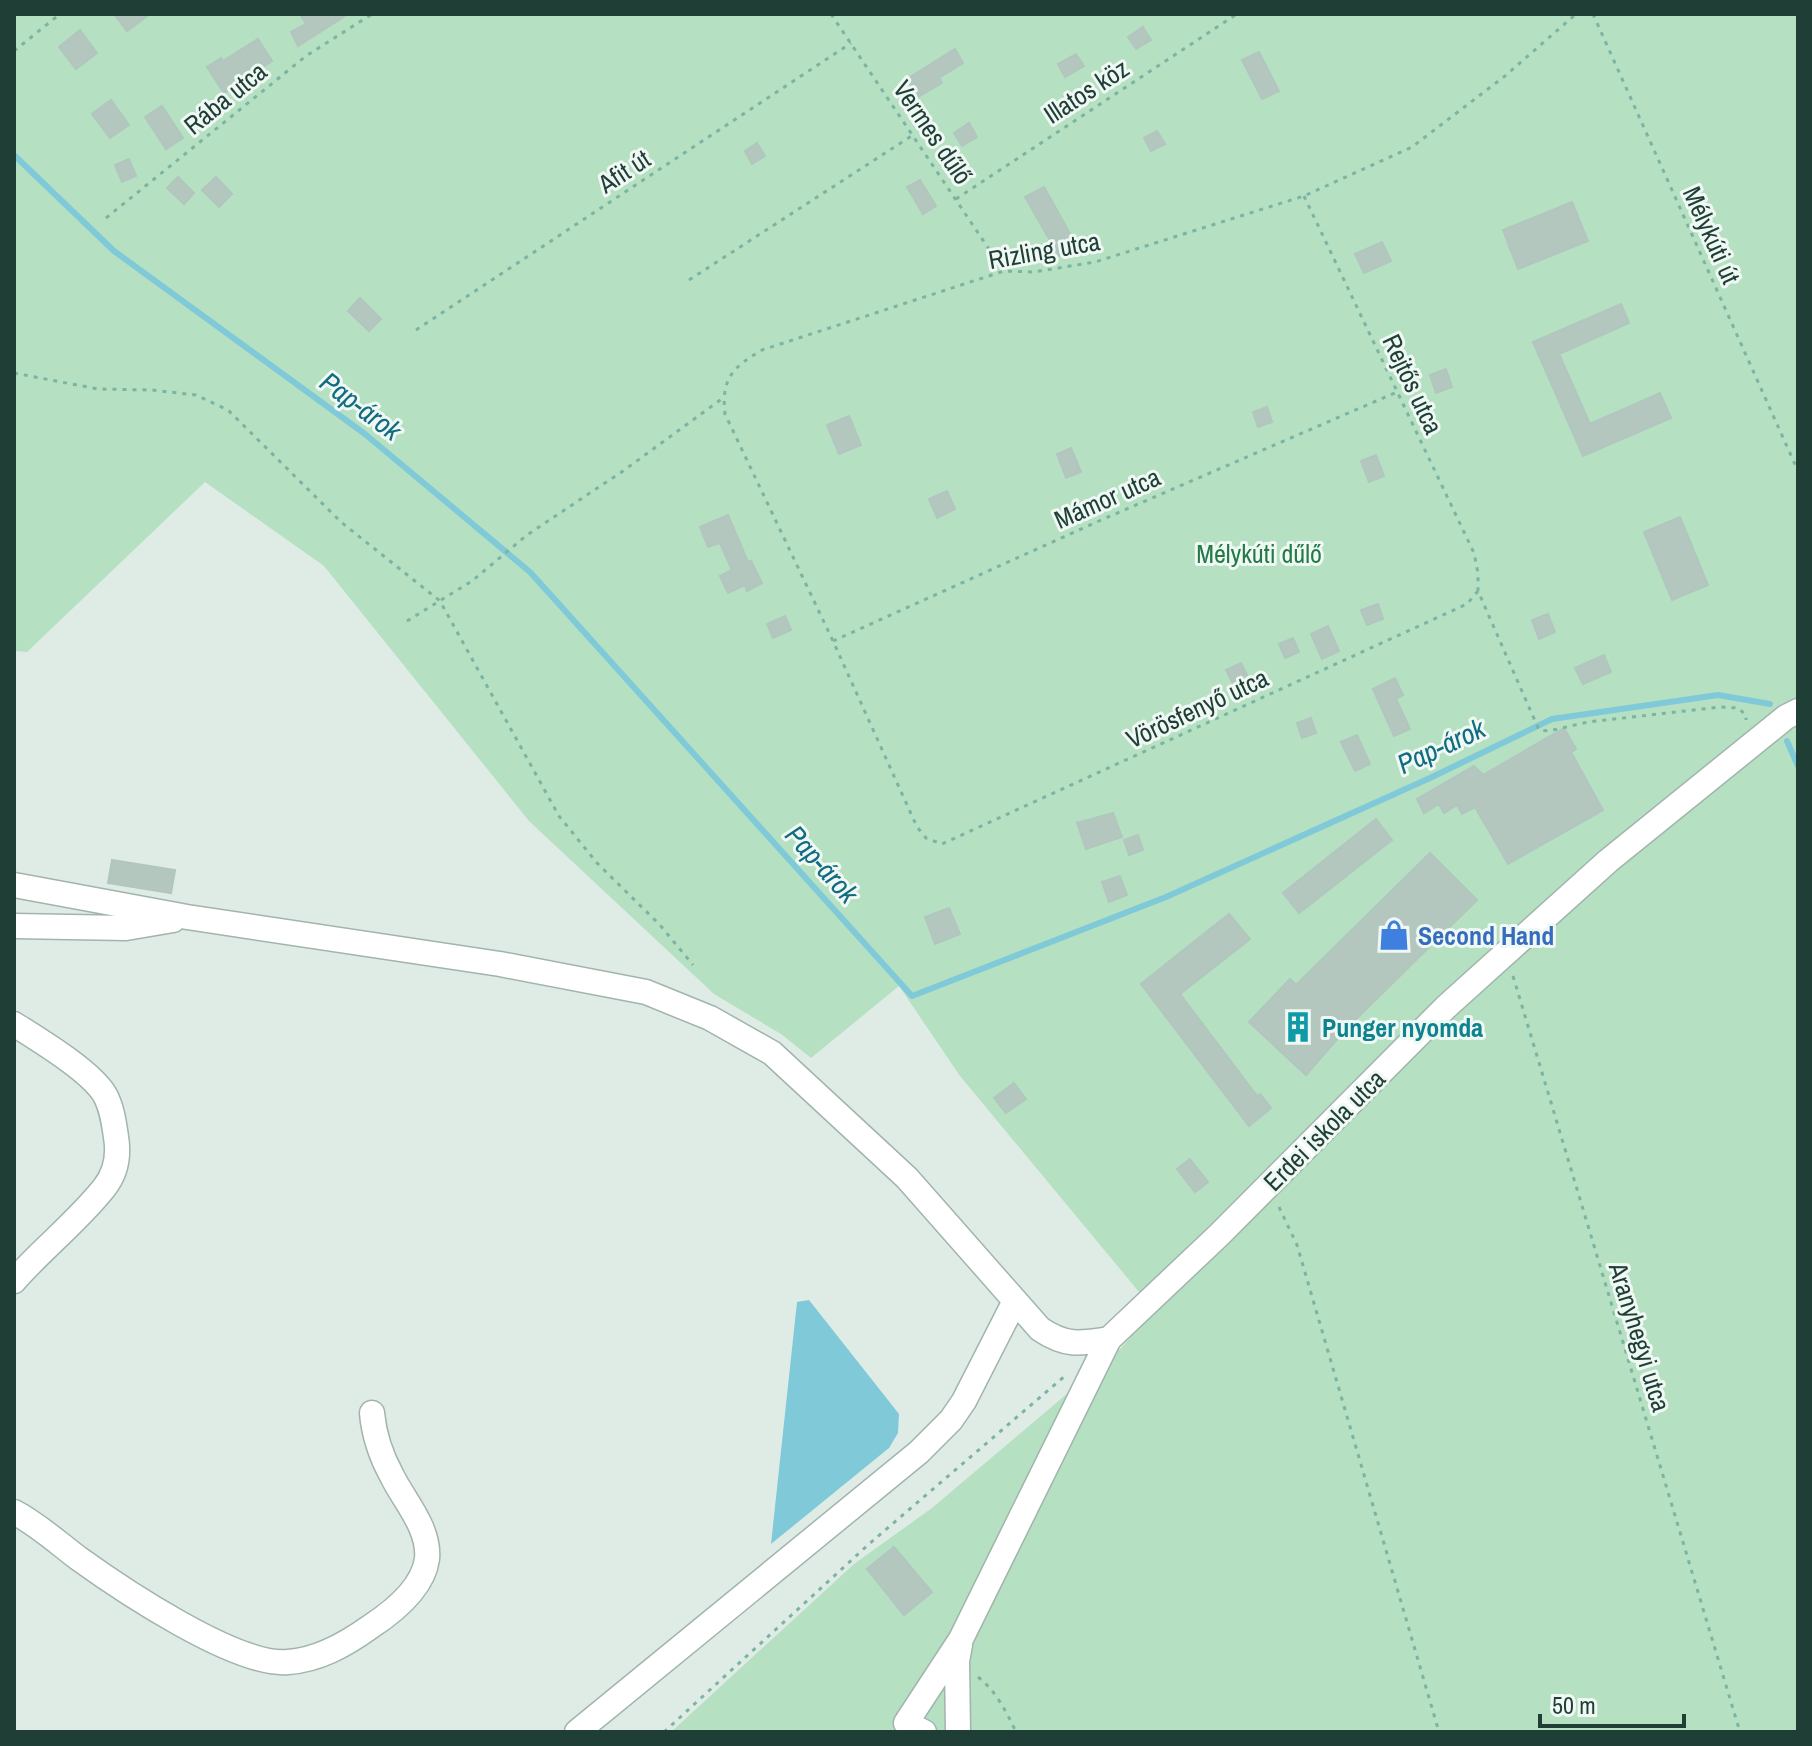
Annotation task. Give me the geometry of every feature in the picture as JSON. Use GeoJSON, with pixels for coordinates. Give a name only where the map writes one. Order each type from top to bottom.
{"type":"FeatureCollection","features":[{"type":"Feature","properties":{"kind":"street","name":"Erdei iskola utca"},"geometry":{"type":"LineString","coordinates":[[924,1732],[906,1723],[959,1650],[1109,1339],[1269,1185],[1446,1007],[1608,861],[1786,717],[1798,711]]}},
{"type":"Feature","properties":{"kind":"street"},"geometry":{"type":"LineString","coordinates":[[14,885],[187,917],[500,964],[646,992],[710,1018],[772,1053],[907,1178],[1040,1329],[1057,1341],[1077,1344],[1109,1339]]}},
{"type":"Feature","properties":{"kind":"street"},"geometry":{"type":"LineString","coordinates":[[14,926],[126,928],[187,917]]}},
{"type":"Feature","properties":{"kind":"street"},"geometry":{"type":"LineString","coordinates":[[14,1024],[94,1081],[105,1096],[114,1119],[118,1147],[116,1166],[106,1187],[14,1281]]}},
{"type":"Feature","properties":{"kind":"street"},"geometry":{"type":"LineString","coordinates":[[577,1732],[919,1452],[951,1420],[964,1401],[1015,1301]]}},
{"type":"Feature","properties":{"kind":"street"},"geometry":{"type":"LineString","coordinates":[[14,1512],[81,1560],[216,1643],[259,1660],[285,1663],[315,1658],[350,1641],[392,1612],[416,1585],[427,1559],[424,1538],[415,1515],[392,1477],[374,1434],[372,1413]]}},
{"type":"Feature","properties":{"kind":"street","name":"Erdei iskola utca"},"geometry":{"type":"LineString","coordinates":[[958,1732],[959,1650]]}},
{"type":"Feature","properties":{"kind":"path"},"geometry":{"type":"LineString","coordinates":[[14,51],[60,14]]}},
{"type":"Feature","properties":{"kind":"path","name":"Rába utca"},"geometry":{"type":"LineString","coordinates":[[106,218],[306,56],[372,14]]}},
{"type":"Feature","properties":{"kind":"path","name":"Vermes dűlő"},"geometry":{"type":"LineString","coordinates":[[831,14],[1004,271]]}},
{"type":"Feature","properties":{"kind":"path","name":"Illatos köz"},"geometry":{"type":"LineString","coordinates":[[956,199],[1237,14]]}},
{"type":"Feature","properties":{"kind":"path","name":"Rizling utca"},"geometry":{"type":"LineString","coordinates":[[723,398],[732,370],[762,350],[1004,271],[1034,272],[1095,262],[1304,196],[1412,147],[1505,76],[1576,14]]}},
{"type":"Feature","properties":{"kind":"path","name":"Mélykúti út"},"geometry":{"type":"LineString","coordinates":[[1593,14],[1798,471]]}},
{"type":"Feature","properties":{"kind":"path","name":"Afit út"},"geometry":{"type":"LineString","coordinates":[[416,330],[851,43]]}},
{"type":"Feature","properties":{"kind":"path"},"geometry":{"type":"LineString","coordinates":[[689,280],[913,135]]}},
{"type":"Feature","properties":{"kind":"path","name":"Rejtős utca"},"geometry":{"type":"LineString","coordinates":[[1304,196],[1474,553],[1478,591],[1539,730],[1720,707],[1738,708],[1746,715],[1745,725]]}},
{"type":"Feature","properties":{"kind":"path"},"geometry":{"type":"LineString","coordinates":[[14,373],[98,389],[196,395],[228,410],[341,522],[440,601],[559,816],[597,863],[660,925],[693,965]]}},
{"type":"Feature","properties":{"kind":"path","name":"Mámor utca"},"geometry":{"type":"LineString","coordinates":[[833,641],[1397,392]]}},
{"type":"Feature","properties":{"kind":"path"},"geometry":{"type":"LineString","coordinates":[[407,621],[472,581],[527,535],[723,398],[725,414],[833,641]]}},
{"type":"Feature","properties":{"kind":"path","name":"Vörösfenyő utca"},"geometry":{"type":"LineString","coordinates":[[833,641],[917,827],[926,838],[942,844],[1467,604],[1478,591]]}},
{"type":"Feature","properties":{"kind":"path","name":"Aranyhegyi utca"},"geometry":{"type":"LineString","coordinates":[[1506,953],[1740,1732]]}},
{"type":"Feature","properties":{"kind":"path"},"geometry":{"type":"LineString","coordinates":[[1269,1185],[1297,1245],[1439,1732]]}},
{"type":"Feature","properties":{"kind":"path"},"geometry":{"type":"LineString","coordinates":[[664,1732],[869,1544],[1073,1370]]}},
{"type":"Feature","properties":{"kind":"path"},"geometry":{"type":"LineString","coordinates":[[959,1650],[987,1683],[1016,1732]]}},
{"type":"Feature","properties":{"kind":"green space","name":"Mélykúti dűlő"},"geometry":{"type":"Polygon","coordinates":[[[14,14],[1798,14],[1798,1732],[671,1732],[854,1564],[932,1508],[1120,1349],[1154,1310],[960,1076],[899,986],[811,1058],[781,1034],[714,994],[529,821],[324,566],[205,482],[27,652],[14,651],[14,14]]]}},
{"type":"Feature","properties":{"kind":"water"},"geometry":{"type":"Polygon","coordinates":[[[809,1300],[899,1414],[898,1433],[889,1448],[771,1544],[797,1302],[809,1300]]]}},
{"type":"Feature","properties":{"kind":"building"},"geometry":{"type":"Polygon","coordinates":[[[114,14],[150,14],[127,31],[114,14]]]}},
{"type":"Feature","properties":{"kind":"building"},"geometry":{"type":"Polygon","coordinates":[[[300,14],[345,16],[298,46],[291,32],[306,24],[300,14]]]}},
{"type":"Feature","properties":{"kind":"building"},"geometry":{"type":"Polygon","coordinates":[[[1143,27],[1151,40],[1136,49],[1128,37],[1143,27]]]}},
{"type":"Feature","properties":{"kind":"building"},"geometry":{"type":"Polygon","coordinates":[[[80,30],[97,53],[76,69],[59,47],[80,30]]]}},
{"type":"Feature","properties":{"kind":"building"},"geometry":{"type":"Polygon","coordinates":[[[258,39],[272,61],[224,93],[207,67],[221,58],[223,61],[258,39]]]}},
{"type":"Feature","properties":{"kind":"building"},"geometry":{"type":"Polygon","coordinates":[[[955,49],[963,63],[939,78],[942,83],[918,97],[907,79],[955,49]]]}},
{"type":"Feature","properties":{"kind":"building"},"geometry":{"type":"Polygon","coordinates":[[[1259,52],[1279,91],[1262,99],[1242,60],[1259,52]]]}},
{"type":"Feature","properties":{"kind":"building"},"geometry":{"type":"Polygon","coordinates":[[[1076,54],[1084,66],[1065,77],[1058,64],[1076,54]]]}},
{"type":"Feature","properties":{"kind":"building"},"geometry":{"type":"Polygon","coordinates":[[[111,100],[129,125],[110,138],[92,114],[111,100]]]}},
{"type":"Feature","properties":{"kind":"building"},"geometry":{"type":"Polygon","coordinates":[[[162,106],[183,138],[166,149],[145,117],[162,106]]]}},
{"type":"Feature","properties":{"kind":"building"},"geometry":{"type":"Polygon","coordinates":[[[969,123],[977,137],[962,146],[954,133],[969,123]]]}},
{"type":"Feature","properties":{"kind":"building"},"geometry":{"type":"Polygon","coordinates":[[[1157,131],[1165,144],[1151,151],[1144,138],[1157,131]]]}},
{"type":"Feature","properties":{"kind":"building"},"geometry":{"type":"Polygon","coordinates":[[[757,143],[765,156],[752,164],[745,151],[757,143]]]}},
{"type":"Feature","properties":{"kind":"building"},"geometry":{"type":"Polygon","coordinates":[[[129,159],[136,176],[122,182],[115,165],[129,159]]]}},
{"type":"Feature","properties":{"kind":"building"},"geometry":{"type":"Polygon","coordinates":[[[178,177],[194,193],[184,204],[167,188],[178,177]]]}},
{"type":"Feature","properties":{"kind":"building"},"geometry":{"type":"Polygon","coordinates":[[[216,177],[232,194],[219,207],[202,190],[216,177]]]}},
{"type":"Feature","properties":{"kind":"building"},"geometry":{"type":"Polygon","coordinates":[[[920,180],[936,206],[923,214],[907,187],[920,180]]]}},
{"type":"Feature","properties":{"kind":"building"},"geometry":{"type":"Polygon","coordinates":[[[1044,187],[1077,246],[1059,256],[1025,197],[1044,187]]]}},
{"type":"Feature","properties":{"kind":"building"},"geometry":{"type":"Polygon","coordinates":[[[1572,202],[1588,241],[1518,269],[1503,230],[1572,202]]]}},
{"type":"Feature","properties":{"kind":"building"},"geometry":{"type":"Polygon","coordinates":[[[1382,242],[1391,261],[1364,273],[1355,254],[1382,242]]]}},
{"type":"Feature","properties":{"kind":"building"},"geometry":{"type":"Polygon","coordinates":[[[360,298],[381,319],[369,331],[348,311],[360,298]]]}},
{"type":"Feature","properties":{"kind":"building"},"geometry":{"type":"Polygon","coordinates":[[[1621,304],[1629,323],[1559,354],[1590,424],[1660,393],[1671,418],[1583,456],[1533,342],[1621,304]]]}},
{"type":"Feature","properties":{"kind":"building"},"geometry":{"type":"Polygon","coordinates":[[[1446,369],[1452,387],[1436,393],[1430,375],[1446,369]]]}},
{"type":"Feature","properties":{"kind":"building"},"geometry":{"type":"Polygon","coordinates":[[[1267,407],[1272,422],[1258,427],[1253,412],[1267,407]]]}},
{"type":"Feature","properties":{"kind":"building"},"geometry":{"type":"Polygon","coordinates":[[[849,416],[861,445],[839,454],[827,425],[849,416]]]}},
{"type":"Feature","properties":{"kind":"building"},"geometry":{"type":"Polygon","coordinates":[[[1071,448],[1081,472],[1066,478],[1057,454],[1071,448]]]}},
{"type":"Feature","properties":{"kind":"building"},"geometry":{"type":"Polygon","coordinates":[[[1376,455],[1384,476],[1369,482],[1361,461],[1376,455]]]}},
{"type":"Feature","properties":{"kind":"building"},"geometry":{"type":"Polygon","coordinates":[[[947,491],[955,509],[937,518],[929,499],[947,491]]]}},
{"type":"Feature","properties":{"kind":"building"},"geometry":{"type":"Polygon","coordinates":[[[728,515],[748,562],[751,561],[762,583],[747,591],[745,585],[728,593],[720,576],[732,570],[720,543],[708,547],[700,527],[728,515]]]}},
{"type":"Feature","properties":{"kind":"building"},"geometry":{"type":"Polygon","coordinates":[[[1680,517],[1708,585],[1672,600],[1644,532],[1680,517]]]}},
{"type":"Feature","properties":{"kind":"building"},"geometry":{"type":"Polygon","coordinates":[[[1378,604],[1383,619],[1367,625],[1361,610],[1378,604]]]}},
{"type":"Feature","properties":{"kind":"building"},"geometry":{"type":"Polygon","coordinates":[[[1548,614],[1555,632],[1539,639],[1532,620],[1548,614]]]}},
{"type":"Feature","properties":{"kind":"building"},"geometry":{"type":"Polygon","coordinates":[[[785,616],[791,630],[773,638],[767,624],[785,616]]]}},
{"type":"Feature","properties":{"kind":"building"},"geometry":{"type":"Polygon","coordinates":[[[1328,626],[1339,651],[1322,659],[1311,634],[1328,626]]]}},
{"type":"Feature","properties":{"kind":"building"},"geometry":{"type":"Polygon","coordinates":[[[1293,638],[1299,652],[1285,658],[1279,644],[1293,638]]]}},
{"type":"Feature","properties":{"kind":"building"},"geometry":{"type":"Polygon","coordinates":[[[1604,655],[1611,672],[1583,684],[1575,668],[1604,655]]]}},
{"type":"Feature","properties":{"kind":"building"},"geometry":{"type":"Polygon","coordinates":[[[1241,663],[1250,681],[1235,688],[1226,670],[1241,663]]]}},
{"type":"Feature","properties":{"kind":"building"},"geometry":{"type":"Polygon","coordinates":[[[1395,678],[1403,695],[1396,699],[1410,729],[1394,736],[1373,689],[1395,678]]]}},
{"type":"Feature","properties":{"kind":"building"},"geometry":{"type":"Polygon","coordinates":[[[1311,718],[1316,733],[1302,738],[1297,723],[1311,718]]]}},
{"type":"Feature","properties":{"kind":"building"},"geometry":{"type":"Polygon","coordinates":[[[1564,728],[1576,749],[1571,752],[1603,810],[1508,864],[1475,807],[1462,814],[1457,805],[1444,813],[1439,804],[1424,813],[1417,799],[1474,766],[1483,775],[1564,728]]]}},
{"type":"Feature","properties":{"kind":"building"},"geometry":{"type":"Polygon","coordinates":[[[1357,735],[1370,764],[1355,771],[1341,742],[1357,735]]]}},
{"type":"Feature","properties":{"kind":"building"},"geometry":{"type":"Polygon","coordinates":[[[1113,813],[1122,837],[1086,849],[1077,823],[1113,813]]]}},
{"type":"Feature","properties":{"kind":"building"},"geometry":{"type":"Polygon","coordinates":[[[1376,819],[1392,840],[1299,913],[1283,893],[1376,819]]]}},
{"type":"Feature","properties":{"kind":"building"},"geometry":{"type":"Polygon","coordinates":[[[1138,835],[1143,850],[1129,855],[1124,840],[1138,835]]]}},
{"type":"Feature","properties":{"kind":"building","name":"Second Hand"},"geometry":{"type":"Polygon","coordinates":[[[1430,853],[1477,900],[1345,1030],[1306,1075],[1249,1022],[1290,979],[1296,985],[1430,853]]]}},
{"type":"Feature","properties":{"kind":"building"},"geometry":{"type":"Polygon","coordinates":[[[112,860],[175,870],[171,893],[108,883],[112,860]]]}},
{"type":"Feature","properties":{"kind":"building"},"geometry":{"type":"Polygon","coordinates":[[[1120,876],[1127,895],[1109,902],[1102,882],[1120,876]]]}},
{"type":"Feature","properties":{"kind":"building"},"geometry":{"type":"Polygon","coordinates":[[[949,908],[960,934],[935,944],[925,917],[949,908]]]}},
{"type":"Feature","properties":{"kind":"building"},"geometry":{"type":"Polygon","coordinates":[[[1229,914],[1250,939],[1180,994],[1257,1096],[1260,1094],[1271,1108],[1249,1126],[1141,984],[1229,914]]]}},
{"type":"Feature","properties":{"kind":"building"},"geometry":{"type":"Polygon","coordinates":[[[1014,1083],[1026,1099],[1006,1113],[994,1098],[1014,1083]]]}},
{"type":"Feature","properties":{"kind":"building"},"geometry":{"type":"Polygon","coordinates":[[[1190,1159],[1208,1182],[1195,1192],[1177,1169],[1190,1159]]]}},
{"type":"Feature","properties":{"kind":"building"},"geometry":{"type":"Polygon","coordinates":[[[894,1547],[932,1592],[904,1615],[867,1569],[894,1547]]]}},
{"type":"Feature","properties":{"kind":"waterway","name":"Pap-árok"},"geometry":{"type":"LineString","coordinates":[[14,155],[114,251],[365,434],[530,572],[912,996],[1166,897],[1430,778],[1552,719],[1718,695],[1770,704]]}},
{"type":"Feature","properties":{"kind":"waterway","name":"Pap-árok"},"geometry":{"type":"LineString","coordinates":[[1787,741],[1798,766]]}},
{"type":"Feature","properties":{"kind":"place","name":"Second Hand"},"geometry":{"type":"Point","coordinates":[1394,935]}},
{"type":"Feature","properties":{"kind":"place","name":"Punger nyomda"},"geometry":{"type":"Point","coordinates":[1298,1027]}}]}
